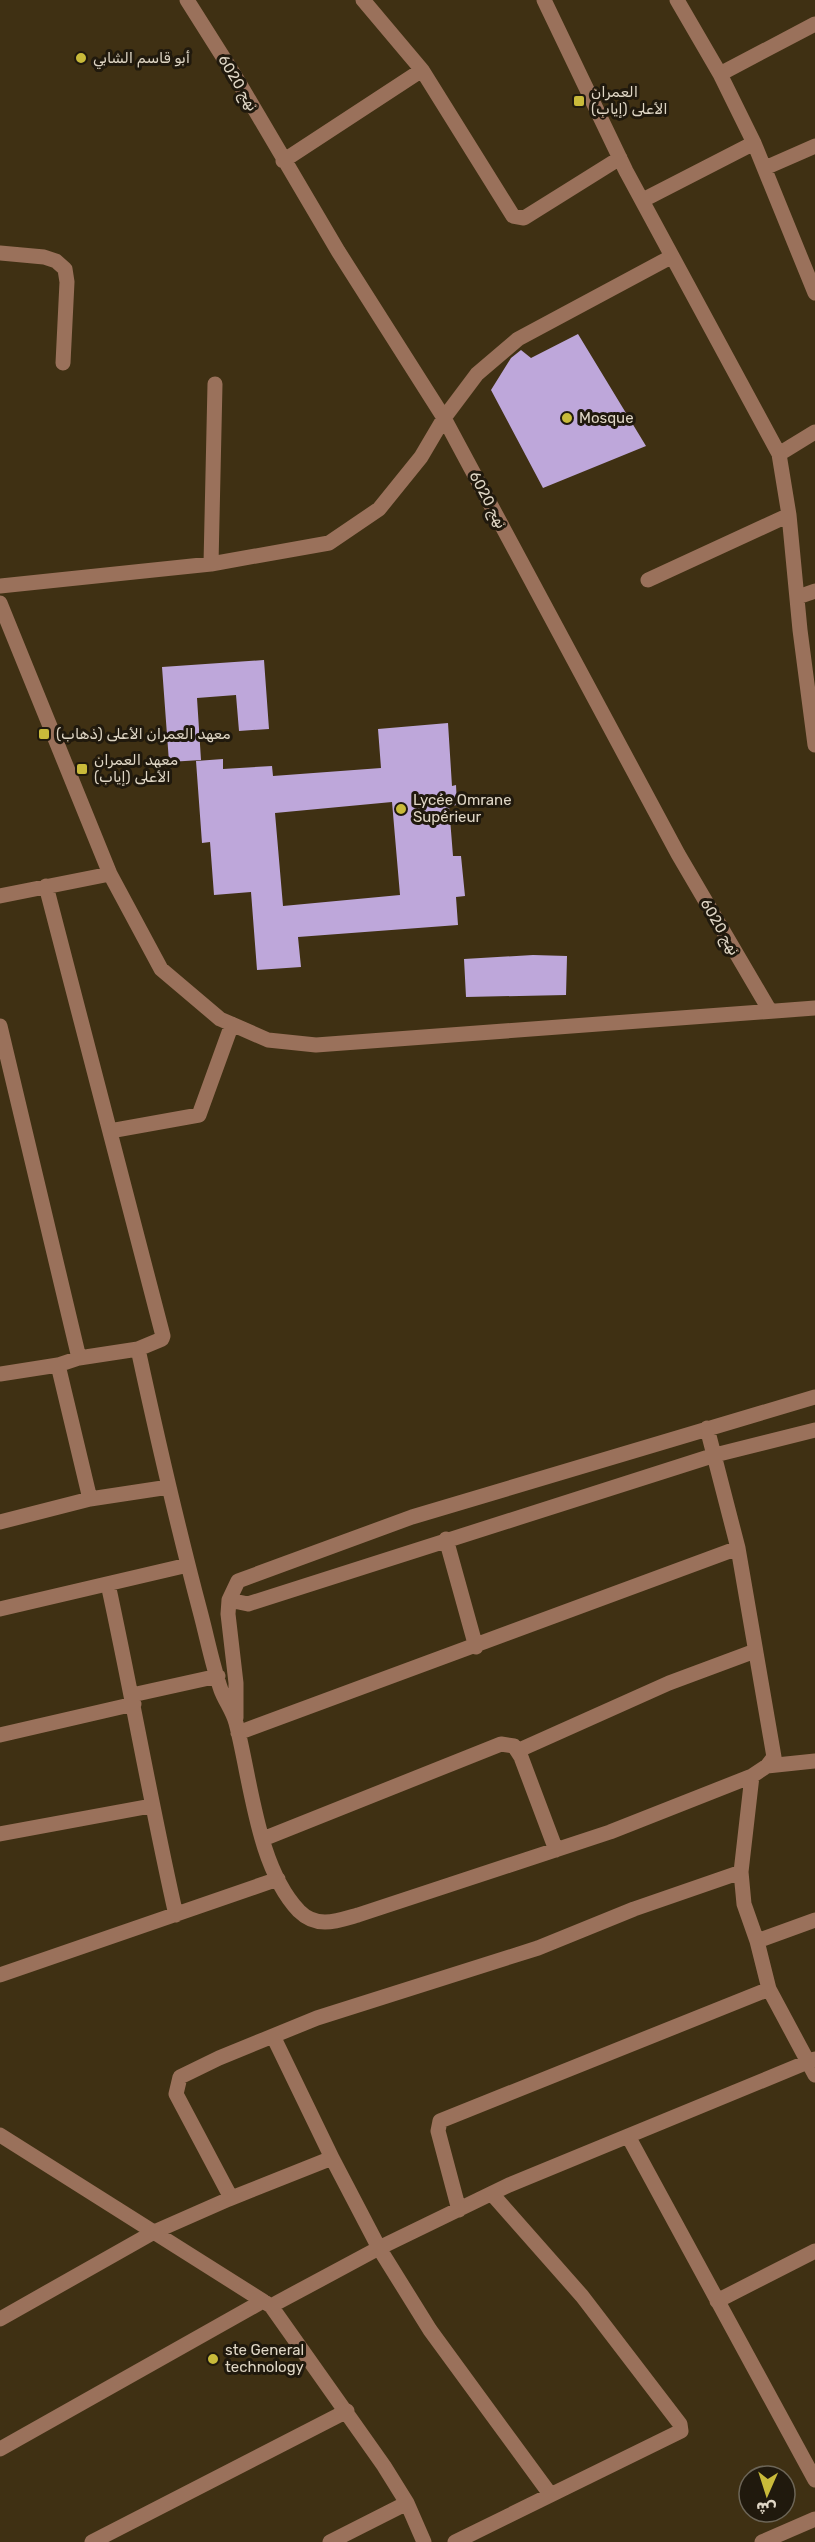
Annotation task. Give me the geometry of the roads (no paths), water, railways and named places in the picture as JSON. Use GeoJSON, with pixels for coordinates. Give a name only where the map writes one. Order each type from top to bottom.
{"type":"FeatureCollection","features":[{"type":"Feature","properties":{"kind":"street","name":"نهج 6020"},"geometry":{"type":"LineString","coordinates":[[187,0],[235,76],[283,161],[444,418],[678,854],[770,1011]]}},
{"type":"Feature","properties":{"kind":"street"},"geometry":{"type":"LineString","coordinates":[[363,0],[422,70],[513,216],[518,219],[524,218],[620,158]]}},
{"type":"Feature","properties":{"kind":"street"},"geometry":{"type":"LineString","coordinates":[[544,0],[620,158],[671,257],[779,454],[789,514],[812,701],[815,745]]}},
{"type":"Feature","properties":{"kind":"street"},"geometry":{"type":"LineString","coordinates":[[677,0],[720,74],[754,143],[810,271],[815,293]]}},
{"type":"Feature","properties":{"kind":"street"},"geometry":{"type":"LineString","coordinates":[[720,74],[815,24]]}},
{"type":"Feature","properties":{"kind":"street"},"geometry":{"type":"LineString","coordinates":[[283,161],[422,70]]}},
{"type":"Feature","properties":{"kind":"street"},"geometry":{"type":"LineString","coordinates":[[643,200],[754,143]]}},
{"type":"Feature","properties":{"kind":"street"},"geometry":{"type":"LineString","coordinates":[[765,168],[815,146]]}},
{"type":"Feature","properties":{"kind":"street"},"geometry":{"type":"LineString","coordinates":[[0,253],[44,257],[56,261],[65,269],[67,282],[63,363]]}},
{"type":"Feature","properties":{"kind":"street"},"geometry":{"type":"LineString","coordinates":[[0,586],[211,564],[329,543],[379,509],[421,457],[444,418],[477,374],[518,339],[671,257]]}},
{"type":"Feature","properties":{"kind":"street"},"geometry":{"type":"LineString","coordinates":[[211,564],[215,384]]}},
{"type":"Feature","properties":{"kind":"street"},"geometry":{"type":"LineString","coordinates":[[779,454],[815,432]]}},
{"type":"Feature","properties":{"kind":"street"},"geometry":{"type":"LineString","coordinates":[[648,580],[789,514]]}},
{"type":"Feature","properties":{"kind":"street"},"geometry":{"type":"LineString","coordinates":[[798,597],[815,591]]}},
{"type":"Feature","properties":{"kind":"street"},"geometry":{"type":"LineString","coordinates":[[0,603],[110,874],[161,969],[220,1018],[232,1024],[268,1040],[316,1046],[815,1008]]}},
{"type":"Feature","properties":{"kind":"street"},"geometry":{"type":"LineString","coordinates":[[0,896],[110,874]]}},
{"type":"Feature","properties":{"kind":"street"},"geometry":{"type":"LineString","coordinates":[[0,1374],[138,1349],[162,1339],[163,1336],[46,886]]}},
{"type":"Feature","properties":{"kind":"street"},"geometry":{"type":"LineString","coordinates":[[110,1131],[199,1115],[232,1024]]}},
{"type":"Feature","properties":{"kind":"street"},"geometry":{"type":"LineString","coordinates":[[0,1026],[79,1358]]}},
{"type":"Feature","properties":{"kind":"street"},"geometry":{"type":"LineString","coordinates":[[138,1349],[188,1565],[218,1676],[237,1727],[251,1798],[263,1839],[278,1879],[298,1910],[309,1920],[318,1923],[334,1922],[610,1832],[752,1776],[767,1766],[774,1757],[738,1548],[707,1428]]}},
{"type":"Feature","properties":{"kind":"street"},"geometry":{"type":"LineString","coordinates":[[58,1365],[90,1499]]}},
{"type":"Feature","properties":{"kind":"street"},"geometry":{"type":"LineString","coordinates":[[237,1727],[236,1683],[228,1614],[230,1600],[238,1581],[412,1517],[707,1428],[815,1398]]}},
{"type":"Feature","properties":{"kind":"street"},"geometry":{"type":"LineString","coordinates":[[230,1600],[248,1604],[715,1455],[815,1430]]}},
{"type":"Feature","properties":{"kind":"street"},"geometry":{"type":"LineString","coordinates":[[0,1521],[90,1499],[169,1487]]}},
{"type":"Feature","properties":{"kind":"street"},"geometry":{"type":"LineString","coordinates":[[446,1539],[476,1647]]}},
{"type":"Feature","properties":{"kind":"street"},"geometry":{"type":"LineString","coordinates":[[237,1727],[476,1647],[738,1548]]}},
{"type":"Feature","properties":{"kind":"street"},"geometry":{"type":"LineString","coordinates":[[0,1610],[188,1565]]}},
{"type":"Feature","properties":{"kind":"street"},"geometry":{"type":"LineString","coordinates":[[108,1584],[133,1699],[151,1806],[176,1915]]}},
{"type":"Feature","properties":{"kind":"street"},"geometry":{"type":"LineString","coordinates":[[517,1751],[669,1683],[755,1651]]}},
{"type":"Feature","properties":{"kind":"street"},"geometry":{"type":"LineString","coordinates":[[0,1736],[218,1676]]}},
{"type":"Feature","properties":{"kind":"street"},"geometry":{"type":"LineString","coordinates":[[263,1839],[501,1744],[514,1746],[517,1751],[556,1850]]}},
{"type":"Feature","properties":{"kind":"street"},"geometry":{"type":"LineString","coordinates":[[767,1766],[815,1761]]}},
{"type":"Feature","properties":{"kind":"street"},"geometry":{"type":"LineString","coordinates":[[0,2449],[267,2303],[492,2194],[628,2136],[813,2065],[769,1989],[758,1941],[744,1904],[741,1872],[752,1776]]}},
{"type":"Feature","properties":{"kind":"street"},"geometry":{"type":"LineString","coordinates":[[0,1834],[151,1806]]}},
{"type":"Feature","properties":{"kind":"street"},"geometry":{"type":"LineString","coordinates":[[229,2199],[229,2194],[176,2094],[180,2077],[317,2019],[441,1977],[538,1948],[634,1909],[741,1872]]}},
{"type":"Feature","properties":{"kind":"street"},"geometry":{"type":"LineString","coordinates":[[0,1975],[278,1879]]}},
{"type":"Feature","properties":{"kind":"street"},"geometry":{"type":"LineString","coordinates":[[758,1941],[815,1920]]}},
{"type":"Feature","properties":{"kind":"street"},"geometry":{"type":"LineString","coordinates":[[459,2210],[438,2131],[440,2121],[769,1989]]}},
{"type":"Feature","properties":{"kind":"street"},"geometry":{"type":"LineString","coordinates":[[273,2036],[379,2248],[430,2330],[550,2494]]}},
{"type":"Feature","properties":{"kind":"street"},"geometry":{"type":"LineString","coordinates":[[0,2135],[267,2303],[348,2411],[407,2503],[424,2542]]}},
{"type":"Feature","properties":{"kind":"street"},"geometry":{"type":"LineString","coordinates":[[628,2136],[815,2480]]}},
{"type":"Feature","properties":{"kind":"street"},"geometry":{"type":"LineString","coordinates":[[0,2319],[154,2232],[332,2158]]}},
{"type":"Feature","properties":{"kind":"street"},"geometry":{"type":"LineString","coordinates":[[455,2542],[681,2431],[680,2424],[582,2296],[492,2194]]}},
{"type":"Feature","properties":{"kind":"street"},"geometry":{"type":"LineString","coordinates":[[717,2301],[815,2251]]}},
{"type":"Feature","properties":{"kind":"street"},"geometry":{"type":"LineString","coordinates":[[92,2542],[348,2411]]}},
{"type":"Feature","properties":{"kind":"street"},"geometry":{"type":"LineString","coordinates":[[330,2542],[407,2503]]}},
{"type":"Feature","properties":{"kind":"street"},"geometry":{"type":"LineString","coordinates":[[762,2542],[815,2520]]}},
{"type":"Feature","properties":{"kind":"place","name":"أبو قاسم الشابي"},"geometry":{"type":"Point","coordinates":[81,58]}},
{"type":"Feature","properties":{"kind":"place","name":"العمران الأعلى (إياب)"},"geometry":{"type":"Point","coordinates":[579,101]}},
{"type":"Feature","properties":{"kind":"place","name":"Mosque"},"geometry":{"type":"Point","coordinates":[567,418]}},
{"type":"Feature","properties":{"kind":"place","name":"معهد العمران الأعلى (ذهاب)"},"geometry":{"type":"Point","coordinates":[44,734]}},
{"type":"Feature","properties":{"kind":"place","name":"معهد العمران الأعلى (إياب)"},"geometry":{"type":"Point","coordinates":[82,769]}},
{"type":"Feature","properties":{"kind":"place","name":"Lycée Omrane Supérieur"},"geometry":{"type":"Point","coordinates":[401,809]}},
{"type":"Feature","properties":{"kind":"place","name":"ste General technology"},"geometry":{"type":"Point","coordinates":[213,2359]}}]}
